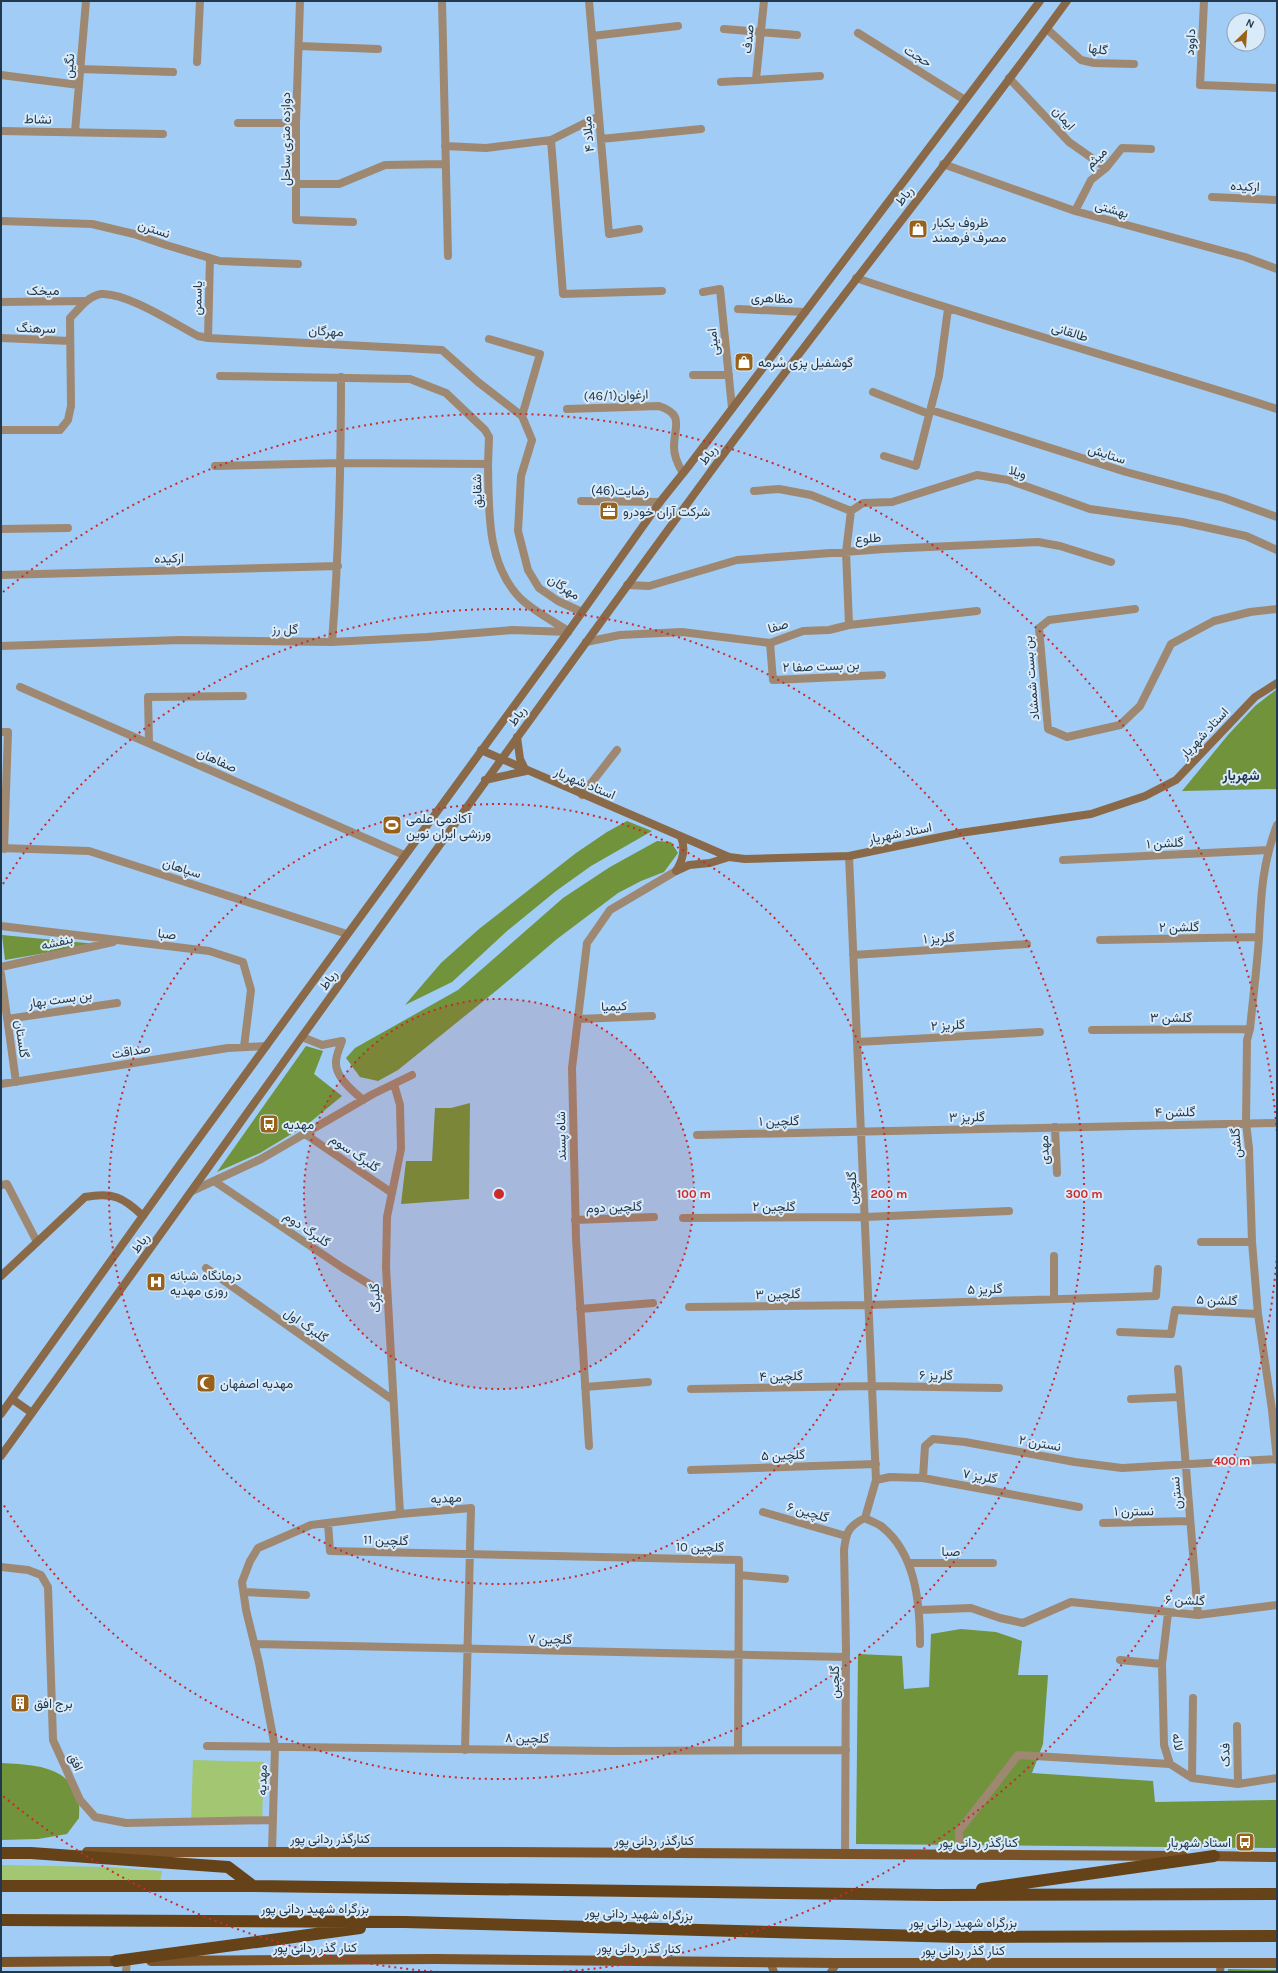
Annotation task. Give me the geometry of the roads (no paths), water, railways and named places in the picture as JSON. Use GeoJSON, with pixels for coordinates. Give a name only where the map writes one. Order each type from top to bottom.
{"type":"FeatureCollection","features":[{"type":"Feature","properties":{"kind":"highway"},"geometry":{"type":"LineString","coordinates":[[1,1853],[31,1853],[228,1867],[253,1886]]}},
{"type":"Feature","properties":{"kind":"highway"},"geometry":{"type":"LineString","coordinates":[[936,1895],[1214,1856]]}},
{"type":"Feature","properties":{"kind":"highway","name":"بزرگراه شهید ردانی پور"},"geometry":{"type":"LineString","coordinates":[[1,1886],[253,1886],[936,1895],[1277,1894]]}},
{"type":"Feature","properties":{"kind":"highway","name":"بزرگراه شهید ردانی پور"},"geometry":{"type":"LineString","coordinates":[[1,1920],[405,1922],[960,1937],[1277,1936]]}},
{"type":"Feature","properties":{"kind":"highway"},"geometry":{"type":"LineString","coordinates":[[121,1961],[405,1922]]}},
{"type":"Feature","properties":{"kind":"main road","name":"رباط"},"geometry":{"type":"LineString","coordinates":[[1,1414],[142,1216],[568,632],[660,502],[1040,1]]}},
{"type":"Feature","properties":{"kind":"main road","name":"رباط"},"geometry":{"type":"LineString","coordinates":[[1,1456],[517,736],[762,402],[1067,1]]}},
{"type":"Feature","properties":{"kind":"main road","name":"استاد شهریار"},"geometry":{"type":"LineString","coordinates":[[481,750],[500,760],[729,857],[745,859],[849,856],[960,833],[1091,814],[1145,796],[1176,780],[1255,697],[1277,682]]}},
{"type":"Feature","properties":{"kind":"main road"},"geometry":{"type":"LineString","coordinates":[[485,780],[526,771],[520,759],[517,736]]}},
{"type":"Feature","properties":{"kind":"main road"},"geometry":{"type":"LineString","coordinates":[[676,871],[681,864],[684,853],[684,845],[681,837]]}},
{"type":"Feature","properties":{"kind":"main road"},"geometry":{"type":"LineString","coordinates":[[676,871],[689,865],[710,864],[729,857]]}},
{"type":"Feature","properties":{"kind":"main road"},"geometry":{"type":"LineString","coordinates":[[1,1276],[85,1197],[101,1194],[116,1196],[128,1202],[142,1216]]}},
{"type":"Feature","properties":{"kind":"main road"},"geometry":{"type":"LineString","coordinates":[[12,1399],[32,1413]]}},
{"type":"Feature","properties":{"kind":"main road","name":"کنارگذر ردانی پور"},"geometry":{"type":"LineString","coordinates":[[31,1853],[272,1851],[1277,1857]]}},
{"type":"Feature","properties":{"kind":"main road","name":"کنار گذر ردانی پور"},"geometry":{"type":"LineString","coordinates":[[1,1962],[443,1959],[1220,1967],[1277,1963]]}},
{"type":"Feature","properties":{"kind":"main road"},"geometry":{"type":"LineString","coordinates":[[770,1962],[774,1972]]}},
{"type":"Feature","properties":{"kind":"main road"},"geometry":{"type":"LineString","coordinates":[[831,1972],[836,1963]]}},
{"type":"Feature","properties":{"kind":"street","name":"نگین"},"geometry":{"type":"LineString","coordinates":[[75,132],[86,1]]}},
{"type":"Feature","properties":{"kind":"street"},"geometry":{"type":"LineString","coordinates":[[197,62],[200,1]]}},
{"type":"Feature","properties":{"kind":"street","name":"دوازده متری ساحل"},"geometry":{"type":"LineString","coordinates":[[300,1],[296,123],[296,220],[353,222]]}},
{"type":"Feature","properties":{"kind":"street"},"geometry":{"type":"LineString","coordinates":[[442,1],[448,256]]}},
{"type":"Feature","properties":{"kind":"street","name":"میلاد ۴"},"geometry":{"type":"LineString","coordinates":[[589,1],[609,234],[639,229]]}},
{"type":"Feature","properties":{"kind":"street","name":"صدف"},"geometry":{"type":"LineString","coordinates":[[756,79],[764,1]]}},
{"type":"Feature","properties":{"kind":"street","name":"داوود"},"geometry":{"type":"LineString","coordinates":[[1204,1],[1200,85],[1277,88]]}},
{"type":"Feature","properties":{"kind":"street"},"geometry":{"type":"LineString","coordinates":[[592,36],[678,26]]}},
{"type":"Feature","properties":{"kind":"street"},"geometry":{"type":"LineString","coordinates":[[724,29],[797,35]]}},
{"type":"Feature","properties":{"kind":"street","name":"گلها"},"geometry":{"type":"LineString","coordinates":[[1047,29],[1081,60],[1094,63],[1134,64]]}},
{"type":"Feature","properties":{"kind":"street","name":"حجت"},"geometry":{"type":"LineString","coordinates":[[858,32],[965,100]]}},
{"type":"Feature","properties":{"kind":"street"},"geometry":{"type":"LineString","coordinates":[[299,46],[378,49]]}},
{"type":"Feature","properties":{"kind":"street"},"geometry":{"type":"LineString","coordinates":[[80,69],[173,72]]}},
{"type":"Feature","properties":{"kind":"street"},"geometry":{"type":"LineString","coordinates":[[1,75],[79,85]]}},
{"type":"Feature","properties":{"kind":"street"},"geometry":{"type":"LineString","coordinates":[[721,82],[820,76]]}},
{"type":"Feature","properties":{"kind":"street","name":"ایمان"},"geometry":{"type":"LineString","coordinates":[[1009,78],[1069,142],[1106,168]]}},
{"type":"Feature","properties":{"kind":"street"},"geometry":{"type":"LineString","coordinates":[[445,146],[486,148],[551,140],[599,116]]}},
{"type":"Feature","properties":{"kind":"street"},"geometry":{"type":"LineString","coordinates":[[238,123],[296,123]]}},
{"type":"Feature","properties":{"kind":"street"},"geometry":{"type":"LineString","coordinates":[[601,139],[701,129]]}},
{"type":"Feature","properties":{"kind":"street","name":"نشاط"},"geometry":{"type":"LineString","coordinates":[[1,131],[163,134]]}},
{"type":"Feature","properties":{"kind":"street"},"geometry":{"type":"LineString","coordinates":[[551,140],[563,294],[662,291]]}},
{"type":"Feature","properties":{"kind":"street","name":"میثم"},"geometry":{"type":"LineString","coordinates":[[1076,211],[1091,180],[1106,168],[1122,148],[1151,149]]}},
{"type":"Feature","properties":{"kind":"street"},"geometry":{"type":"LineString","coordinates":[[296,184],[338,184],[385,165],[446,164]]}},
{"type":"Feature","properties":{"kind":"street","name":"بهشتی"},"geometry":{"type":"LineString","coordinates":[[943,164],[1076,211],[1245,257],[1277,269]]}},
{"type":"Feature","properties":{"kind":"street","name":"ارکیده"},"geometry":{"type":"LineString","coordinates":[[1212,196],[1277,200]]}},
{"type":"Feature","properties":{"kind":"street","name":"نسترن"},"geometry":{"type":"LineString","coordinates":[[1,221],[92,224],[134,234],[166,246],[220,261],[298,264]]}},
{"type":"Feature","properties":{"kind":"street","name":"یاسمن"},"geometry":{"type":"LineString","coordinates":[[208,338],[210,258]]}},
{"type":"Feature","properties":{"kind":"street","name":"طالقانی"},"geometry":{"type":"LineString","coordinates":[[856,278],[948,309],[1006,325],[1277,409]]}},
{"type":"Feature","properties":{"kind":"street","name":"امینی"},"geometry":{"type":"LineString","coordinates":[[703,292],[720,290],[732,408]]}},
{"type":"Feature","properties":{"kind":"street","name":"مهرگان"},"geometry":{"type":"LineString","coordinates":[[1,430],[60,430],[68,420],[71,406],[70,318],[85,301],[100,294],[120,296],[198,336],[208,338],[442,350],[478,382],[522,416],[532,440],[521,476],[518,531],[528,570],[540,588],[558,601],[582,612]]}},
{"type":"Feature","properties":{"kind":"street","name":"میخک"},"geometry":{"type":"LineString","coordinates":[[1,302],[85,301]]}},
{"type":"Feature","properties":{"kind":"street","name":"مظاهری"},"geometry":{"type":"LineString","coordinates":[[738,309],[805,312]]}},
{"type":"Feature","properties":{"kind":"street"},"geometry":{"type":"LineString","coordinates":[[884,456],[916,466],[939,376],[948,309]]}},
{"type":"Feature","properties":{"kind":"street","name":"سرهنگ"},"geometry":{"type":"LineString","coordinates":[[1,338],[70,341]]}},
{"type":"Feature","properties":{"kind":"street"},"geometry":{"type":"LineString","coordinates":[[489,339],[540,354],[522,416]]}},
{"type":"Feature","properties":{"kind":"street"},"geometry":{"type":"LineString","coordinates":[[693,375],[729,375]]}},
{"type":"Feature","properties":{"kind":"street"},"geometry":{"type":"LineString","coordinates":[[220,376],[410,379],[446,393],[485,430],[490,437],[488,464]]}},
{"type":"Feature","properties":{"kind":"street"},"geometry":{"type":"LineString","coordinates":[[332,642],[338,566],[341,463],[341,377]]}},
{"type":"Feature","properties":{"kind":"street","name":"ستایش"},"geometry":{"type":"LineString","coordinates":[[873,392],[930,412],[1016,436],[1126,472],[1224,498],[1277,517]]}},
{"type":"Feature","properties":{"kind":"street","name":"ارغوان(46/1)"},"geometry":{"type":"LineString","coordinates":[[567,409],[659,406],[671,410],[676,418],[674,447],[676,462],[683,473]]}},
{"type":"Feature","properties":{"kind":"street","name":"شقایق"},"geometry":{"type":"LineString","coordinates":[[215,466],[341,463],[488,464],[491,538],[500,566],[520,599],[568,632]]}},
{"type":"Feature","properties":{"kind":"street","name":"ویلا"},"geometry":{"type":"LineString","coordinates":[[851,511],[863,503],[892,502],[977,474],[1008,480],[1090,509],[1182,522],[1246,536],[1277,550]]}},
{"type":"Feature","properties":{"kind":"street"},"geometry":{"type":"LineString","coordinates":[[754,491],[779,489],[811,495],[851,511],[846,552],[849,625]]}},
{"type":"Feature","properties":{"kind":"street","name":"رضایت(46)"},"geometry":{"type":"LineString","coordinates":[[581,502],[660,502]]}},
{"type":"Feature","properties":{"kind":"street"},"geometry":{"type":"LineString","coordinates":[[1,529],[68,528]]}},
{"type":"Feature","properties":{"kind":"street","name":"طلوع"},"geometry":{"type":"LineString","coordinates":[[627,586],[649,586],[736,560],[846,552],[1038,542],[1060,546],[1112,562]]}},
{"type":"Feature","properties":{"kind":"street","name":"ارکیده"},"geometry":{"type":"LineString","coordinates":[[1,575],[338,566]]}},
{"type":"Feature","properties":{"kind":"street","name":"بن بست شمشاد"},"geometry":{"type":"LineString","coordinates":[[1135,609],[1048,620],[1039,628],[1048,729],[1067,737],[1120,725],[1140,706],[1171,644],[1214,621],[1250,612],[1277,609]]}},
{"type":"Feature","properties":{"kind":"street","name":"صفا"},"geometry":{"type":"LineString","coordinates":[[586,642],[620,635],[682,632],[770,643],[803,631],[829,630],[849,625],[977,610]]}},
{"type":"Feature","properties":{"kind":"street","name":"گل رز"},"geometry":{"type":"LineString","coordinates":[[1,646],[180,640],[332,642],[427,637],[512,630],[568,632]]}},
{"type":"Feature","properties":{"kind":"street","name":"بن بست صفا ۲"},"geometry":{"type":"LineString","coordinates":[[770,643],[773,680],[882,675]]}},
{"type":"Feature","properties":{"kind":"street","name":"صفاهان"},"geometry":{"type":"LineString","coordinates":[[20,687],[404,855]]}},
{"type":"Feature","properties":{"kind":"street"},"geometry":{"type":"LineString","coordinates":[[149,743],[148,697],[243,696]]}},
{"type":"Feature","properties":{"kind":"street","name":"سپاهان"},"geometry":{"type":"LineString","coordinates":[[1,732],[8,732],[3,848],[89,851],[347,934]]}},
{"type":"Feature","properties":{"kind":"street"},"geometry":{"type":"LineString","coordinates":[[582,795],[617,750]]}},
{"type":"Feature","properties":{"kind":"street","name":"گلشن"},"geometry":{"type":"LineString","coordinates":[[1277,825],[1268,850],[1260,897],[1259,937],[1250,1029],[1247,1040],[1246,1123],[1252,1242],[1258,1314],[1272,1410],[1277,1460]]}},
{"type":"Feature","properties":{"kind":"street","name":"گلشن ۱"},"geometry":{"type":"LineString","coordinates":[[1063,860],[1268,850]]}},
{"type":"Feature","properties":{"kind":"street","name":"گلچین"},"geometry":{"type":"LineString","coordinates":[[849,856],[876,1464],[876,1480],[865,1518]]}},
{"type":"Feature","properties":{"kind":"street","name":"شاه پسند"},"geometry":{"type":"LineString","coordinates":[[589,1446],[575,1220],[572,1068],[586,943],[610,910],[676,871]]}},
{"type":"Feature","properties":{"kind":"street","name":"صبا"},"geometry":{"type":"LineString","coordinates":[[1,926],[209,951],[243,962],[251,990],[244,1047]]}},
{"type":"Feature","properties":{"kind":"street","name":"گلشن ۲"},"geometry":{"type":"LineString","coordinates":[[1100,940],[1259,937]]}},
{"type":"Feature","properties":{"kind":"street","name":"بنفشه"},"geometry":{"type":"LineString","coordinates":[[1,967],[119,940]]}},
{"type":"Feature","properties":{"kind":"street","name":"گلریز ۱"},"geometry":{"type":"LineString","coordinates":[[853,955],[1026,944]]}},
{"type":"Feature","properties":{"kind":"street","name":"گلستان"},"geometry":{"type":"LineString","coordinates":[[1,974],[16,1082]]}},
{"type":"Feature","properties":{"kind":"street","name":"بن بست بهار"},"geometry":{"type":"LineString","coordinates":[[7,1018],[117,1003]]}},
{"type":"Feature","properties":{"kind":"street","name":"کیمیا"},"geometry":{"type":"LineString","coordinates":[[578,1019],[652,1016]]}},
{"type":"Feature","properties":{"kind":"street","name":"گلشن ۳"},"geometry":{"type":"LineString","coordinates":[[1092,1030],[1250,1029]]}},
{"type":"Feature","properties":{"kind":"street","name":"گلریز ۲"},"geometry":{"type":"LineString","coordinates":[[857,1042],[1040,1032]]}},
{"type":"Feature","properties":{"kind":"street"},"geometry":{"type":"LineString","coordinates":[[302,1037],[322,1045],[342,1041],[336,1062],[336,1071],[349,1087],[363,1100]]}},
{"type":"Feature","properties":{"kind":"street","name":"صداقت"},"geometry":{"type":"LineString","coordinates":[[1,1083],[16,1082],[228,1048],[266,1046]]}},
{"type":"Feature","properties":{"kind":"street"},"geometry":{"type":"LineString","coordinates":[[192,1191],[261,1159],[363,1100],[412,1075]]}},
{"type":"Feature","properties":{"kind":"street","name":"گلبرگ"},"geometry":{"type":"LineString","coordinates":[[394,1084],[400,1105],[401,1149],[387,1217],[387,1295],[400,1514]]}},
{"type":"Feature","properties":{"kind":"street","name":"گلشن ۴"},"geometry":{"type":"LineString","coordinates":[[1073,1127],[1277,1123]]}},
{"type":"Feature","properties":{"kind":"street","name":"مهدی"},"geometry":{"type":"LineString","coordinates":[[1055,1127],[1057,1173]]}},
{"type":"Feature","properties":{"kind":"street","name":"گلریز ۳"},"geometry":{"type":"LineString","coordinates":[[861,1132],[1073,1127]]}},
{"type":"Feature","properties":{"kind":"street","name":"گلچین ۱"},"geometry":{"type":"LineString","coordinates":[[697,1135],[861,1132]]}},
{"type":"Feature","properties":{"kind":"street","name":"گلبرگ سوم"},"geometry":{"type":"LineString","coordinates":[[305,1134],[392,1193]]}},
{"type":"Feature","properties":{"kind":"street","name":"گلبرگ دوم"},"geometry":{"type":"LineString","coordinates":[[214,1181],[343,1268],[387,1295]]}},
{"type":"Feature","properties":{"kind":"street"},"geometry":{"type":"LineString","coordinates":[[1,1185],[7,1184],[37,1242]]}},
{"type":"Feature","properties":{"kind":"street","name":"گلچین ۲"},"geometry":{"type":"LineString","coordinates":[[682,1218],[865,1217],[1009,1211]]}},
{"type":"Feature","properties":{"kind":"street","name":"گلچین دوم"},"geometry":{"type":"LineString","coordinates":[[575,1220],[654,1217]]}},
{"type":"Feature","properties":{"kind":"street"},"geometry":{"type":"LineString","coordinates":[[1201,1242],[1252,1242]]}},
{"type":"Feature","properties":{"kind":"street"},"geometry":{"type":"LineString","coordinates":[[1054,1256],[1054,1299]]}},
{"type":"Feature","properties":{"kind":"street","name":"گلبرگ اول"},"geometry":{"type":"LineString","coordinates":[[206,1268],[393,1400]]}},
{"type":"Feature","properties":{"kind":"street","name":"گلریز ۵"},"geometry":{"type":"LineString","coordinates":[[869,1305],[1156,1296],[1158,1269]]}},
{"type":"Feature","properties":{"kind":"street"},"geometry":{"type":"LineString","coordinates":[[580,1309],[652,1303]]}},
{"type":"Feature","properties":{"kind":"street","name":"گلچین ۳"},"geometry":{"type":"LineString","coordinates":[[688,1307],[869,1305]]}},
{"type":"Feature","properties":{"kind":"street","name":"گلشن ۵"},"geometry":{"type":"LineString","coordinates":[[1120,1332],[1171,1334],[1175,1310],[1258,1314]]}},
{"type":"Feature","properties":{"kind":"street","name":"نسترن"},"geometry":{"type":"LineString","coordinates":[[1178,1369],[1198,1615]]}},
{"type":"Feature","properties":{"kind":"street"},"geometry":{"type":"LineString","coordinates":[[585,1387],[648,1382]]}},
{"type":"Feature","properties":{"kind":"street","name":"گلریز ۶"},"geometry":{"type":"LineString","coordinates":[[872,1386],[999,1388]]}},
{"type":"Feature","properties":{"kind":"street","name":"گلچین ۴"},"geometry":{"type":"LineString","coordinates":[[691,1389],[872,1386]]}},
{"type":"Feature","properties":{"kind":"street"},"geometry":{"type":"LineString","coordinates":[[1131,1399],[1180,1397]]}},
{"type":"Feature","properties":{"kind":"street","name":"نسترن ۲"},"geometry":{"type":"LineString","coordinates":[[923,1478],[925,1446],[933,1439],[965,1442],[1075,1462],[1122,1468],[1185,1463],[1277,1460]]}},
{"type":"Feature","properties":{"kind":"street","name":"گلچین ۵"},"geometry":{"type":"LineString","coordinates":[[691,1470],[876,1464]]}},
{"type":"Feature","properties":{"kind":"street","name":"گلریز ۷"},"geometry":{"type":"LineString","coordinates":[[876,1480],[890,1477],[923,1478],[1079,1507]]}},
{"type":"Feature","properties":{"kind":"street","name":"مهدیه"},"geometry":{"type":"LineString","coordinates":[[272,1851],[275,1747],[242,1582],[250,1562],[258,1548],[311,1525],[400,1514],[471,1508],[465,1750]]}},
{"type":"Feature","properties":{"kind":"street","name":"گلچین ۶"},"geometry":{"type":"LineString","coordinates":[[763,1512],[846,1536]]}},
{"type":"Feature","properties":{"kind":"street"},"geometry":{"type":"LineString","coordinates":[[846,1536],[853,1524],[865,1518],[880,1525],[893,1537],[909,1563],[920,1610],[920,1644]]}},
{"type":"Feature","properties":{"kind":"street","name":"نسترن ۱"},"geometry":{"type":"LineString","coordinates":[[1103,1524],[1190,1521]]}},
{"type":"Feature","properties":{"kind":"street","name":"گلچین 11"},"geometry":{"type":"LineString","coordinates":[[328,1523],[330,1550],[470,1554]]}},
{"type":"Feature","properties":{"kind":"street","name":"گلچین"},"geometry":{"type":"LineString","coordinates":[[845,1854],[846,1657],[844,1550],[846,1536]]}},
{"type":"Feature","properties":{"kind":"street","name":"گلچین 10"},"geometry":{"type":"LineString","coordinates":[[470,1554],[739,1560],[738,1750]]}},
{"type":"Feature","properties":{"kind":"street","name":"صبا"},"geometry":{"type":"LineString","coordinates":[[909,1563],[993,1563]]}},
{"type":"Feature","properties":{"kind":"street","name":"افق"},"geometry":{"type":"LineString","coordinates":[[1,1567],[28,1570],[42,1575],[48,1587],[53,1740],[80,1800],[95,1817],[126,1823],[273,1820]]}},
{"type":"Feature","properties":{"kind":"street"},"geometry":{"type":"LineString","coordinates":[[739,1575],[785,1579]]}},
{"type":"Feature","properties":{"kind":"street"},"geometry":{"type":"LineString","coordinates":[[244,1592],[306,1595]]}},
{"type":"Feature","properties":{"kind":"street","name":"گلشن ۶"},"geometry":{"type":"LineString","coordinates":[[920,1610],[971,1608],[1000,1618],[1023,1623],[1072,1602],[1198,1615],[1277,1605]]}},
{"type":"Feature","properties":{"kind":"street","name":"لاله"},"geometry":{"type":"LineString","coordinates":[[1168,1613],[1162,1664],[1164,1745],[1170,1764],[1192,1778],[1238,1784],[1277,1778]]}},
{"type":"Feature","properties":{"kind":"street","name":"گلچین ۷"},"geometry":{"type":"LineString","coordinates":[[254,1644],[467,1650],[846,1657]]}},
{"type":"Feature","properties":{"kind":"street"},"geometry":{"type":"LineString","coordinates":[[1120,1660],[1162,1664]]}},
{"type":"Feature","properties":{"kind":"street"},"geometry":{"type":"LineString","coordinates":[[1192,1778],[1193,1698]]}},
{"type":"Feature","properties":{"kind":"street","name":"فدک"},"geometry":{"type":"LineString","coordinates":[[1237,1726],[1238,1784]]}},
{"type":"Feature","properties":{"kind":"street","name":"گلچین ۸"},"geometry":{"type":"LineString","coordinates":[[207,1746],[465,1750],[846,1750]]}},
{"type":"Feature","properties":{"kind":"street"},"geometry":{"type":"LineString","coordinates":[[959,1855],[959,1831],[1018,1755],[1170,1764]]}},
{"type":"Feature","properties":{"kind":"street"},"geometry":{"type":"LineString","coordinates":[[121,1961],[126,1972]]}},
{"type":"Feature","properties":{"kind":"place","name":"ظروف یکبار مصرف فرهمند"},"geometry":{"type":"Point","coordinates":[918,229]}},
{"type":"Feature","properties":{"kind":"place","name":"گوشفیل پزی سُرمه"},"geometry":{"type":"Point","coordinates":[744,362]}},
{"type":"Feature","properties":{"kind":"place","name":"شرکت آران خودرو"},"geometry":{"type":"Point","coordinates":[609,511]}},
{"type":"Feature","properties":{"kind":"place","name":"آکادمی علمی ورزشی ایران نوین"},"geometry":{"type":"Point","coordinates":[392,825]}},
{"type":"Feature","properties":{"kind":"place","name":"مهدیه"},"geometry":{"type":"Point","coordinates":[269,1124]}},
{"type":"Feature","properties":{"kind":"place","name":"درمانگاه شبانه روزی مهدیه"},"geometry":{"type":"Point","coordinates":[156,1282]}},
{"type":"Feature","properties":{"kind":"place","name":"مهدیه اصفهان"},"geometry":{"type":"Point","coordinates":[206,1383]}},
{"type":"Feature","properties":{"kind":"place","name":"برج افق"},"geometry":{"type":"Point","coordinates":[20,1703]}},
{"type":"Feature","properties":{"kind":"place","name":"استاد شهریار"},"geometry":{"type":"Point","coordinates":[1245,1842]}},
{"type":"Feature","properties":{"kind":"district","name":"شهریار"},"geometry":{"type":"Point","coordinates":[1241,775]}}]}
